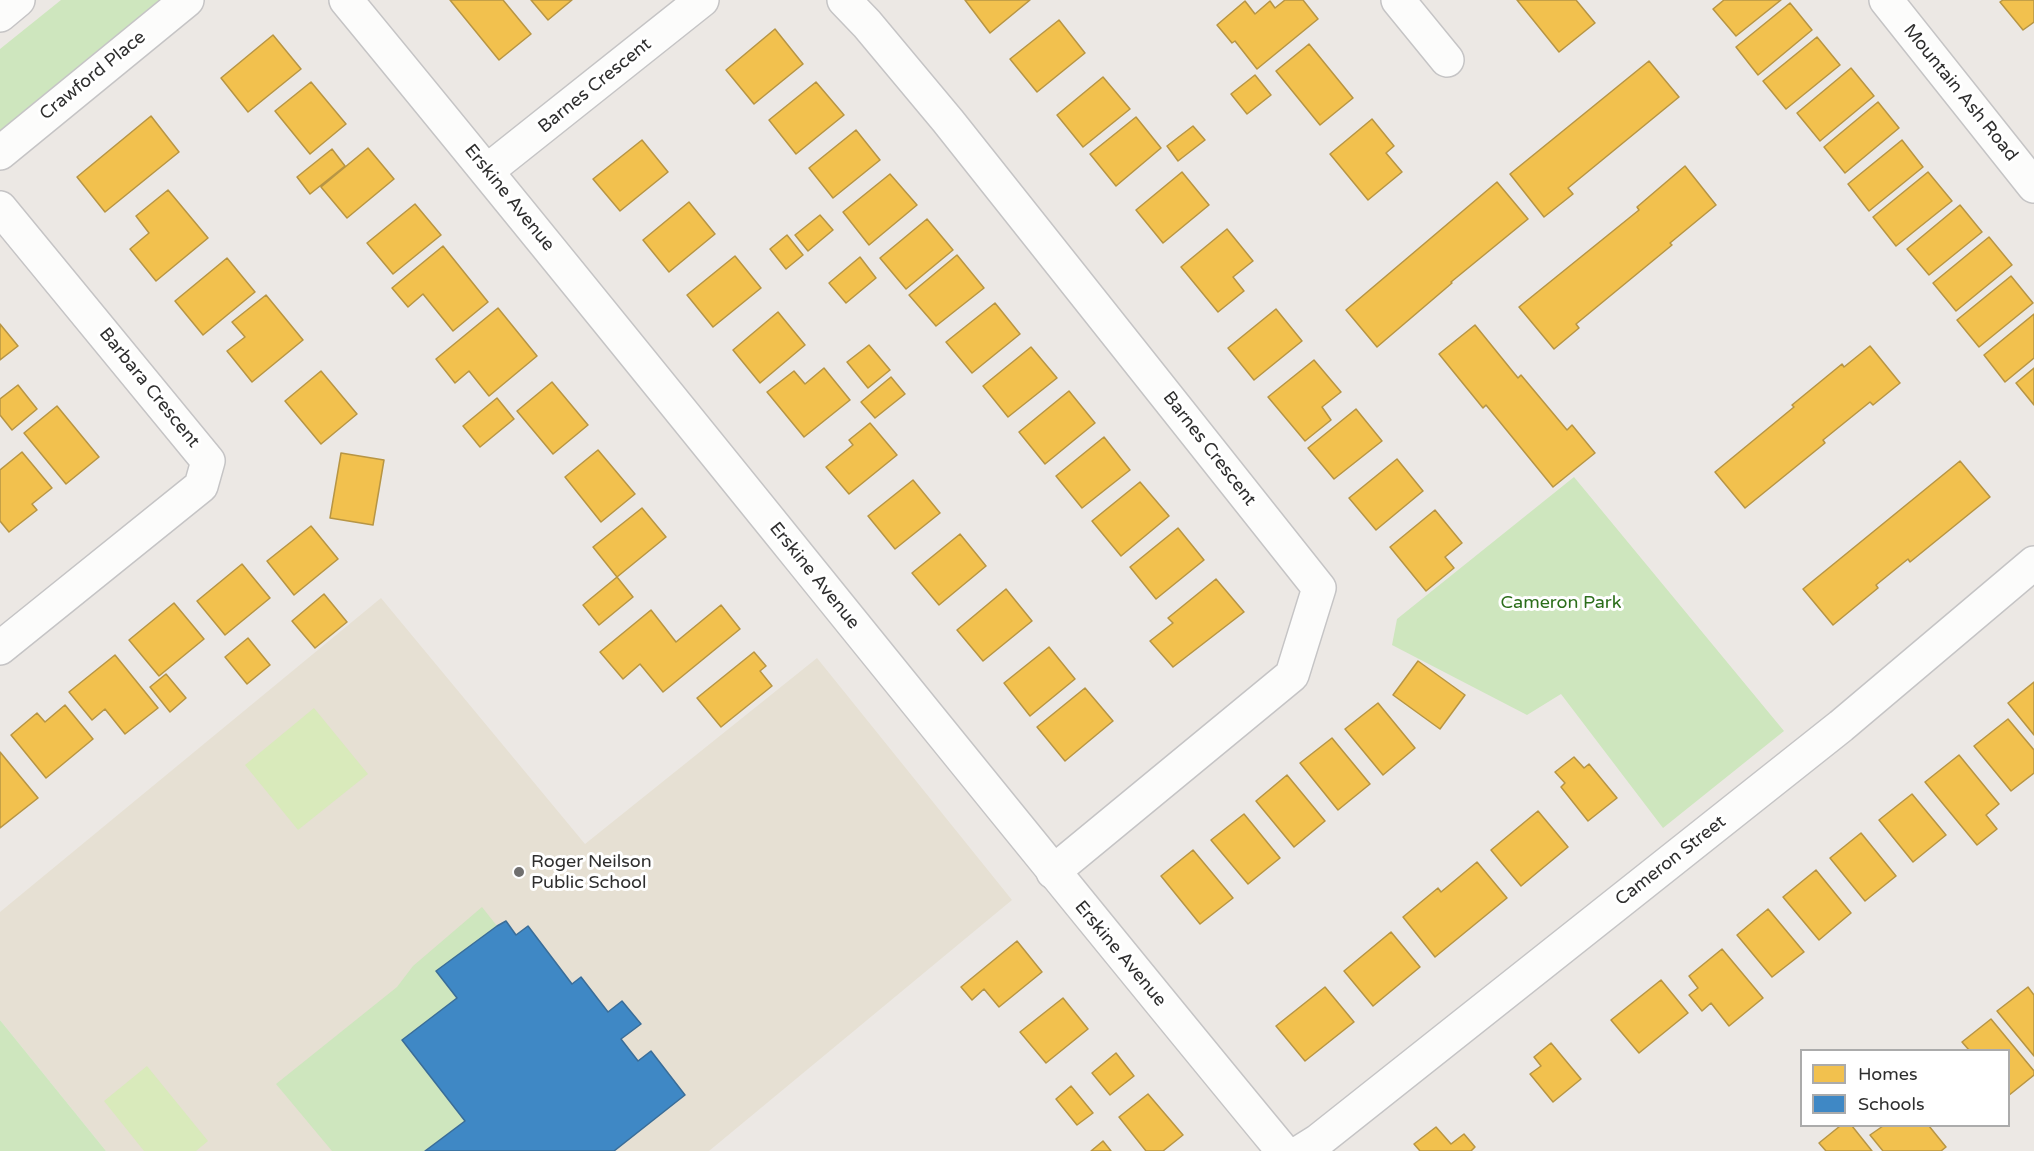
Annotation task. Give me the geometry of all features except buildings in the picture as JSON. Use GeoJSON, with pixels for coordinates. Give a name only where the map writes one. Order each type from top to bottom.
{"type":"FeatureCollection","features":[{"type":"Feature","properties":{"kind":"street"},"geometry":{"type":"LineString","coordinates":[[0,15],[18,0]]}},
{"type":"Feature","properties":{"kind":"street","name":"Crawford Place"},"geometry":{"type":"LineString","coordinates":[[0,153],[187,0]]}},
{"type":"Feature","properties":{"kind":"street","name":"Erskine Avenue"},"geometry":{"type":"LineString","coordinates":[[346,0],[487,171],[1053,872],[1283,1151]]}},
{"type":"Feature","properties":{"kind":"street","name":"Barnes Crescent"},"geometry":{"type":"LineString","coordinates":[[487,171],[702,0]]}},
{"type":"Feature","properties":{"kind":"street","name":"Barnes Crescent"},"geometry":{"type":"LineString","coordinates":[[844,0],[948,121],[1319,588],[1292,675],[1053,872]]}},
{"type":"Feature","properties":{"kind":"street"},"geometry":{"type":"LineString","coordinates":[[1398,0],[1447,60]]}},
{"type":"Feature","properties":{"kind":"street","name":"Mountain Ash Road"},"geometry":{"type":"LineString","coordinates":[[1886,0],[2034,186]]}},
{"type":"Feature","properties":{"kind":"street","name":"Barbara Crescent"},"geometry":{"type":"LineString","coordinates":[[0,208],[208,461],[201,486],[0,648]]}},
{"type":"Feature","properties":{"kind":"street","name":"Cameron Street"},"geometry":{"type":"LineString","coordinates":[[1302,1151],[1318,1141],[1841,726],[2034,563]]}},
{"type":"Feature","properties":{"kind":"shaded area","name":"Roger Neilson Public School"},"geometry":{"type":"Polygon","coordinates":[[[381,598],[585,844],[817,658],[1012,900],[709,1151],[106,1151],[0,1020],[0,912],[381,598]]]}},
{"type":"Feature","properties":{"kind":"green space"},"geometry":{"type":"Polygon","coordinates":[[[61,0],[161,0],[0,131],[0,49],[61,0]]]}},
{"type":"Feature","properties":{"kind":"green space","name":"Cameron Park"},"geometry":{"type":"Polygon","coordinates":[[[1574,477],[1784,731],[1663,828],[1561,694],[1527,715],[1392,645],[1397,619],[1574,477]]]}},
{"type":"Feature","properties":{"kind":"green space"},"geometry":{"type":"Polygon","coordinates":[[[314,708],[368,774],[298,830],[245,765],[314,708]]]}},
{"type":"Feature","properties":{"kind":"green space"},"geometry":{"type":"Polygon","coordinates":[[[482,907],[497,926],[437,971],[457,998],[465,1121],[425,1151],[332,1151],[276,1084],[397,987],[413,966],[482,907]]]}},
{"type":"Feature","properties":{"kind":"green space"},"geometry":{"type":"Polygon","coordinates":[[[0,1020],[106,1151],[0,1151],[0,1020]]]}},
{"type":"Feature","properties":{"kind":"green space"},"geometry":{"type":"Polygon","coordinates":[[[147,1066],[208,1141],[196,1151],[144,1151],[104,1101],[147,1066]]]}},
{"type":"Feature","properties":{"kind":"place","name":"Roger Neilson Public School"},"geometry":{"type":"Point","coordinates":[519,872]}}]}
